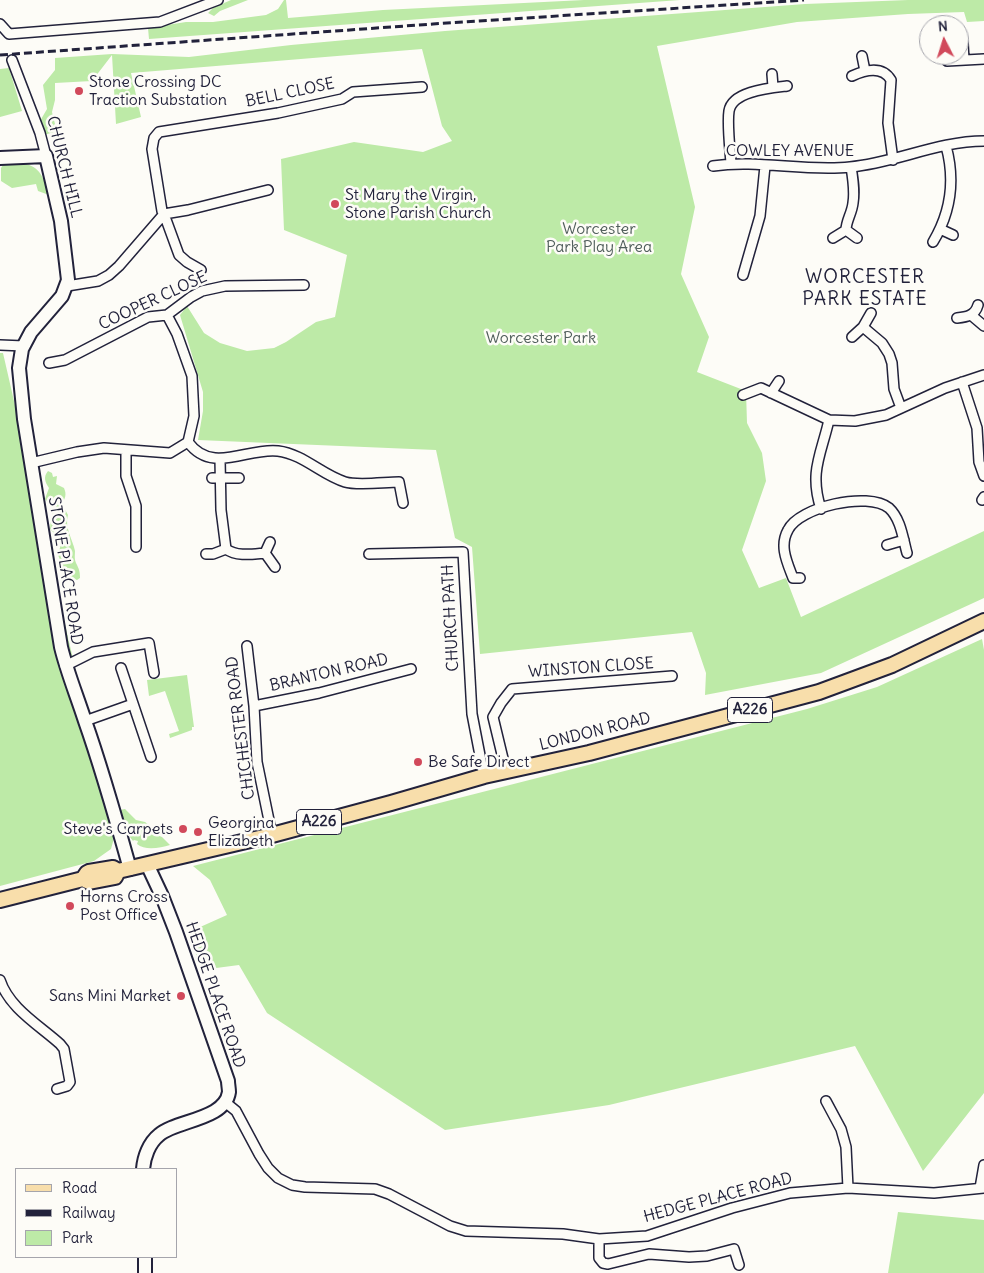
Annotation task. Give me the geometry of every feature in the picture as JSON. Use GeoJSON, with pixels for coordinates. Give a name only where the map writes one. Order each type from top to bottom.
{"type":"FeatureCollection","features":[{"type":"Feature","properties":{"kind":"main road","name":"LONDON ROAD"},"geometry":{"type":"LineString","coordinates":[[0,900],[83,879],[89,882],[115,877],[124,870],[272,835],[484,776],[589,753],[820,692],[892,665],[984,620]]}},
{"type":"Feature","properties":{"kind":"street"},"geometry":{"type":"LineString","coordinates":[[0,24],[1,28],[9,34],[160,22],[218,0]]}},
{"type":"Feature","properties":{"kind":"street"},"geometry":{"type":"LineString","coordinates":[[862,56],[865,71]]}},
{"type":"Feature","properties":{"kind":"street"},"geometry":{"type":"LineString","coordinates":[[969,60],[984,59]]}},
{"type":"Feature","properties":{"kind":"street","name":"CHURCH HILL"},"geometry":{"type":"LineString","coordinates":[[12,60],[41,136],[46,156],[62,227],[67,286]]}},
{"type":"Feature","properties":{"kind":"street"},"geometry":{"type":"LineString","coordinates":[[852,76],[865,71],[882,71],[891,81],[888,123],[893,160]]}},
{"type":"Feature","properties":{"kind":"street"},"geometry":{"type":"LineString","coordinates":[[772,74],[773,88]]}},
{"type":"Feature","properties":{"kind":"street","name":"BELL CLOSE"},"geometry":{"type":"LineString","coordinates":[[164,214],[152,149],[154,138],[160,131],[278,113],[342,99],[353,92],[422,86]]}},
{"type":"Feature","properties":{"kind":"street"},"geometry":{"type":"LineString","coordinates":[[731,163],[729,111],[732,103],[740,96],[762,89],[787,86]]}},
{"type":"Feature","properties":{"kind":"street","name":"COWLEY AVENUE"},"geometry":{"type":"LineString","coordinates":[[713,166],[731,163],[802,168],[851,167],[893,160],[963,142],[984,141]]}},
{"type":"Feature","properties":{"kind":"street"},"geometry":{"type":"LineString","coordinates":[[933,242],[940,229],[951,188],[951,168],[946,146]]}},
{"type":"Feature","properties":{"kind":"street"},"geometry":{"type":"LineString","coordinates":[[0,158],[46,156]]}},
{"type":"Feature","properties":{"kind":"street"},"geometry":{"type":"LineString","coordinates":[[742,275],[760,216],[765,166]]}},
{"type":"Feature","properties":{"kind":"street"},"geometry":{"type":"LineString","coordinates":[[846,230],[854,197],[851,167]]}},
{"type":"Feature","properties":{"kind":"street"},"geometry":{"type":"LineString","coordinates":[[67,286],[98,280],[109,275],[164,214],[268,190]]}},
{"type":"Feature","properties":{"kind":"street"},"geometry":{"type":"LineString","coordinates":[[164,214],[179,255],[201,270]]}},
{"type":"Feature","properties":{"kind":"street"},"geometry":{"type":"LineString","coordinates":[[940,229],[953,235]]}},
{"type":"Feature","properties":{"kind":"street"},"geometry":{"type":"LineString","coordinates":[[846,230],[857,238]]}},
{"type":"Feature","properties":{"kind":"street"},"geometry":{"type":"LineString","coordinates":[[833,238],[846,230]]}},
{"type":"Feature","properties":{"kind":"street","name":"COOPER CLOSE"},"geometry":{"type":"LineString","coordinates":[[49,363],[65,360],[148,317],[167,314],[191,297],[214,288],[238,285],[304,286]]}},
{"type":"Feature","properties":{"kind":"street","name":"STONE PLACE ROAD"},"geometry":{"type":"LineString","coordinates":[[67,286],[62,296],[34,327],[24,346],[19,361],[23,413],[60,647],[112,804],[124,870]]}},
{"type":"Feature","properties":{"kind":"street"},"geometry":{"type":"LineString","coordinates":[[957,318],[971,315],[978,306]]}},
{"type":"Feature","properties":{"kind":"street"},"geometry":{"type":"LineString","coordinates":[[852,337],[863,327],[871,313]]}},
{"type":"Feature","properties":{"kind":"street"},"geometry":{"type":"LineString","coordinates":[[31,463],[104,448],[170,453],[188,442],[194,416],[192,376],[177,334],[167,314]]}},
{"type":"Feature","properties":{"kind":"street"},"geometry":{"type":"LineString","coordinates":[[971,315],[984,326]]}},
{"type":"Feature","properties":{"kind":"street"},"geometry":{"type":"LineString","coordinates":[[863,327],[882,343],[889,354],[892,364],[894,391],[901,408]]}},
{"type":"Feature","properties":{"kind":"street"},"geometry":{"type":"LineString","coordinates":[[0,345],[24,346]]}},
{"type":"Feature","properties":{"kind":"street"},"geometry":{"type":"LineString","coordinates":[[744,395],[761,388],[829,420],[846,422],[870,420],[962,382],[984,375]]}},
{"type":"Feature","properties":{"kind":"street"},"geometry":{"type":"LineString","coordinates":[[771,393],[779,381]]}},
{"type":"Feature","properties":{"kind":"street"},"geometry":{"type":"LineString","coordinates":[[962,382],[977,428],[979,462],[984,476]]}},
{"type":"Feature","properties":{"kind":"street"},"geometry":{"type":"LineString","coordinates":[[821,509],[816,493],[815,475],[829,420]]}},
{"type":"Feature","properties":{"kind":"street"},"geometry":{"type":"LineString","coordinates":[[188,442],[193,448],[205,455],[220,459],[267,451],[279,451],[299,457],[346,482],[399,482],[403,503]]}},
{"type":"Feature","properties":{"kind":"street"},"geometry":{"type":"LineString","coordinates":[[126,450],[126,476],[136,506],[136,547]]}},
{"type":"Feature","properties":{"kind":"street"},"geometry":{"type":"LineString","coordinates":[[220,459],[216,478],[226,549],[238,554],[266,553]]}},
{"type":"Feature","properties":{"kind":"street"},"geometry":{"type":"LineString","coordinates":[[216,478],[239,478]]}},
{"type":"Feature","properties":{"kind":"street"},"geometry":{"type":"LineString","coordinates":[[800,578],[794,578],[784,553],[786,534],[791,525],[797,520],[821,509],[853,500],[870,501],[883,505],[892,512],[897,519],[907,553]]}},
{"type":"Feature","properties":{"kind":"street"},"geometry":{"type":"LineString","coordinates":[[887,545],[904,540]]}},
{"type":"Feature","properties":{"kind":"street"},"geometry":{"type":"LineString","coordinates":[[270,542],[266,553],[274,567]]}},
{"type":"Feature","properties":{"kind":"street"},"geometry":{"type":"LineString","coordinates":[[211,555],[226,549]]}},
{"type":"Feature","properties":{"kind":"street","name":"CHURCH PATH"},"geometry":{"type":"LineString","coordinates":[[369,554],[463,552],[472,714],[484,776]]}},
{"type":"Feature","properties":{"kind":"street"},"geometry":{"type":"LineString","coordinates":[[65,666],[93,652],[149,644],[154,672]]}},
{"type":"Feature","properties":{"kind":"street","name":"CHICHESTER ROAD"},"geometry":{"type":"LineString","coordinates":[[247,646],[258,762],[272,835]]}},
{"type":"Feature","properties":{"kind":"street"},"geometry":{"type":"LineString","coordinates":[[121,668],[151,757]]}},
{"type":"Feature","properties":{"kind":"street","name":"BRANTON ROAD"},"geometry":{"type":"LineString","coordinates":[[254,706],[319,694],[411,669]]}},
{"type":"Feature","properties":{"kind":"street","name":"WINSTON CLOSE"},"geometry":{"type":"LineString","coordinates":[[506,771],[493,717],[501,702],[512,689],[672,676]]}},
{"type":"Feature","properties":{"kind":"street"},"geometry":{"type":"LineString","coordinates":[[85,721],[133,704]]}},
{"type":"Feature","properties":{"kind":"street","name":"HEDGE PLACE ROAD"},"geometry":{"type":"LineString","coordinates":[[147,864],[176,932],[228,1081],[229,1093],[225,1102],[236,1110],[268,1168],[278,1178],[292,1185],[375,1189],[389,1194],[450,1226],[466,1231],[563,1234],[599,1239],[647,1236],[732,1208],[790,1193],[848,1188],[934,1194],[982,1188]]}},
{"type":"Feature","properties":{"kind":"street"},"geometry":{"type":"LineString","coordinates":[[0,980],[13,1003],[64,1049],[70,1082],[66,1086],[57,1089]]}},
{"type":"Feature","properties":{"kind":"street"},"geometry":{"type":"LineString","coordinates":[[826,1101],[842,1129],[846,1147],[848,1188]]}},
{"type":"Feature","properties":{"kind":"street"},"geometry":{"type":"LineString","coordinates":[[143,1168],[149,1146],[159,1135],[175,1126],[218,1110],[225,1102]]}},
{"type":"Feature","properties":{"kind":"street"},"geometry":{"type":"LineString","coordinates":[[982,1188],[984,1165]]}},
{"type":"Feature","properties":{"kind":"street"},"geometry":{"type":"LineString","coordinates":[[599,1239],[599,1258],[608,1264],[648,1254],[689,1257],[707,1256],[734,1249],[740,1265]]}},
{"type":"Feature","properties":{"kind":"street"},"geometry":{"type":"LineString","coordinates":[[145,1258],[145,1273]]}},
{"type":"Feature","properties":{"kind":"green space"},"geometry":{"type":"Polygon","coordinates":[[[231,0],[248,0],[220,11],[214,16],[208,13],[213,8],[231,0]]]}},
{"type":"Feature","properties":{"kind":"green space"},"geometry":{"type":"Polygon","coordinates":[[[286,0],[288,18],[383,10],[584,0],[680,0],[149,39],[148,28],[186,22],[213,22],[266,15],[278,9],[286,0]]]}},
{"type":"Feature","properties":{"kind":"green space","name":"Worcester Park"},"geometry":{"type":"Polygon","coordinates":[[[908,0],[984,0],[984,21],[969,22],[969,15],[965,15],[964,12],[797,22],[657,46],[695,207],[681,274],[709,337],[697,372],[746,391],[747,423],[762,453],[766,481],[742,550],[759,588],[786,578],[801,617],[984,531],[984,598],[821,673],[705,695],[706,673],[692,632],[480,654],[472,547],[455,538],[436,450],[198,440],[203,411],[203,392],[180,315],[187,306],[204,333],[220,343],[247,351],[274,348],[316,322],[335,317],[347,255],[284,230],[281,159],[354,142],[423,152],[452,141],[442,126],[422,49],[131,73],[141,117],[116,124],[112,55],[92,81],[55,83],[55,100],[52,112],[55,124],[54,132],[44,135],[40,121],[47,109],[43,85],[55,70],[55,58],[112,54],[189,57],[291,45],[445,31],[805,4],[908,0]]]}},
{"type":"Feature","properties":{"kind":"green space"},"geometry":{"type":"Polygon","coordinates":[[[9,68],[22,111],[0,117],[0,69],[9,68]]]}},
{"type":"Feature","properties":{"kind":"green space"},"geometry":{"type":"Polygon","coordinates":[[[22,163],[38,170],[49,195],[38,191],[36,184],[12,188],[1,181],[1,168],[3,165],[22,163]]]}},
{"type":"Feature","properties":{"kind":"green space"},"geometry":{"type":"Polygon","coordinates":[[[0,353],[3,353],[114,838],[111,849],[94,861],[0,886],[0,353]]]}},
{"type":"Feature","properties":{"kind":"green space"},"geometry":{"type":"Polygon","coordinates":[[[48,471],[52,473],[53,477],[57,476],[56,484],[65,490],[62,504],[68,515],[68,529],[75,551],[75,561],[80,572],[80,578],[77,580],[67,576],[61,568],[58,555],[61,544],[53,537],[53,532],[50,529],[51,517],[55,516],[52,515],[54,503],[49,504],[45,499],[49,488],[45,480],[45,475],[48,471]]]}},
{"type":"Feature","properties":{"kind":"green space"},"geometry":{"type":"Polygon","coordinates":[[[982,639],[984,650],[984,1093],[923,1171],[855,1046],[609,1105],[445,1130],[267,1013],[239,965],[201,970],[189,932],[227,915],[210,880],[193,866],[807,709],[877,687],[982,639]]]}},
{"type":"Feature","properties":{"kind":"green space"},"geometry":{"type":"Polygon","coordinates":[[[187,675],[194,727],[192,727],[192,730],[170,738],[169,734],[179,731],[165,691],[149,696],[147,680],[187,675]]]}},
{"type":"Feature","properties":{"kind":"green space"},"geometry":{"type":"Polygon","coordinates":[[[125,809],[136,820],[145,822],[153,828],[157,835],[170,845],[144,848],[137,844],[138,841],[133,841],[127,831],[120,810],[125,809]]]}},
{"type":"Feature","properties":{"kind":"green space"},"geometry":{"type":"Polygon","coordinates":[[[898,1212],[984,1220],[984,1273],[888,1273],[898,1212]]]}},
{"type":"Feature","properties":{"kind":"railway"},"geometry":{"type":"LineString","coordinates":[[0,55],[804,0]]}},
{"type":"Feature","properties":{"kind":"place","name":"Stone Crossing DC Traction Substation"},"geometry":{"type":"Point","coordinates":[79,91]}},
{"type":"Feature","properties":{"kind":"place","name":"St Mary the Virgin, Stone Parish Church"},"geometry":{"type":"Point","coordinates":[335,204]}},
{"type":"Feature","properties":{"kind":"place","name":"Be Safe Direct"},"geometry":{"type":"Point","coordinates":[418,762]}},
{"type":"Feature","properties":{"kind":"place","name":"Steve's Carpets"},"geometry":{"type":"Point","coordinates":[183,829]}},
{"type":"Feature","properties":{"kind":"place","name":"Georgina Elizabeth"},"geometry":{"type":"Point","coordinates":[198,832]}},
{"type":"Feature","properties":{"kind":"place","name":"Horns Cross Post Office"},"geometry":{"type":"Point","coordinates":[70,906]}},
{"type":"Feature","properties":{"kind":"place","name":"Sans Mini Market"},"geometry":{"type":"Point","coordinates":[181,996]}},
{"type":"Feature","properties":{"kind":"district","name":"WORCESTER PARK ESTATE"},"geometry":{"type":"Point","coordinates":[865,289]}},
{"type":"Feature","properties":{"kind":"park label","name":"Worcester Park Play Area"},"geometry":{"type":"Point","coordinates":[599,238]}}]}
